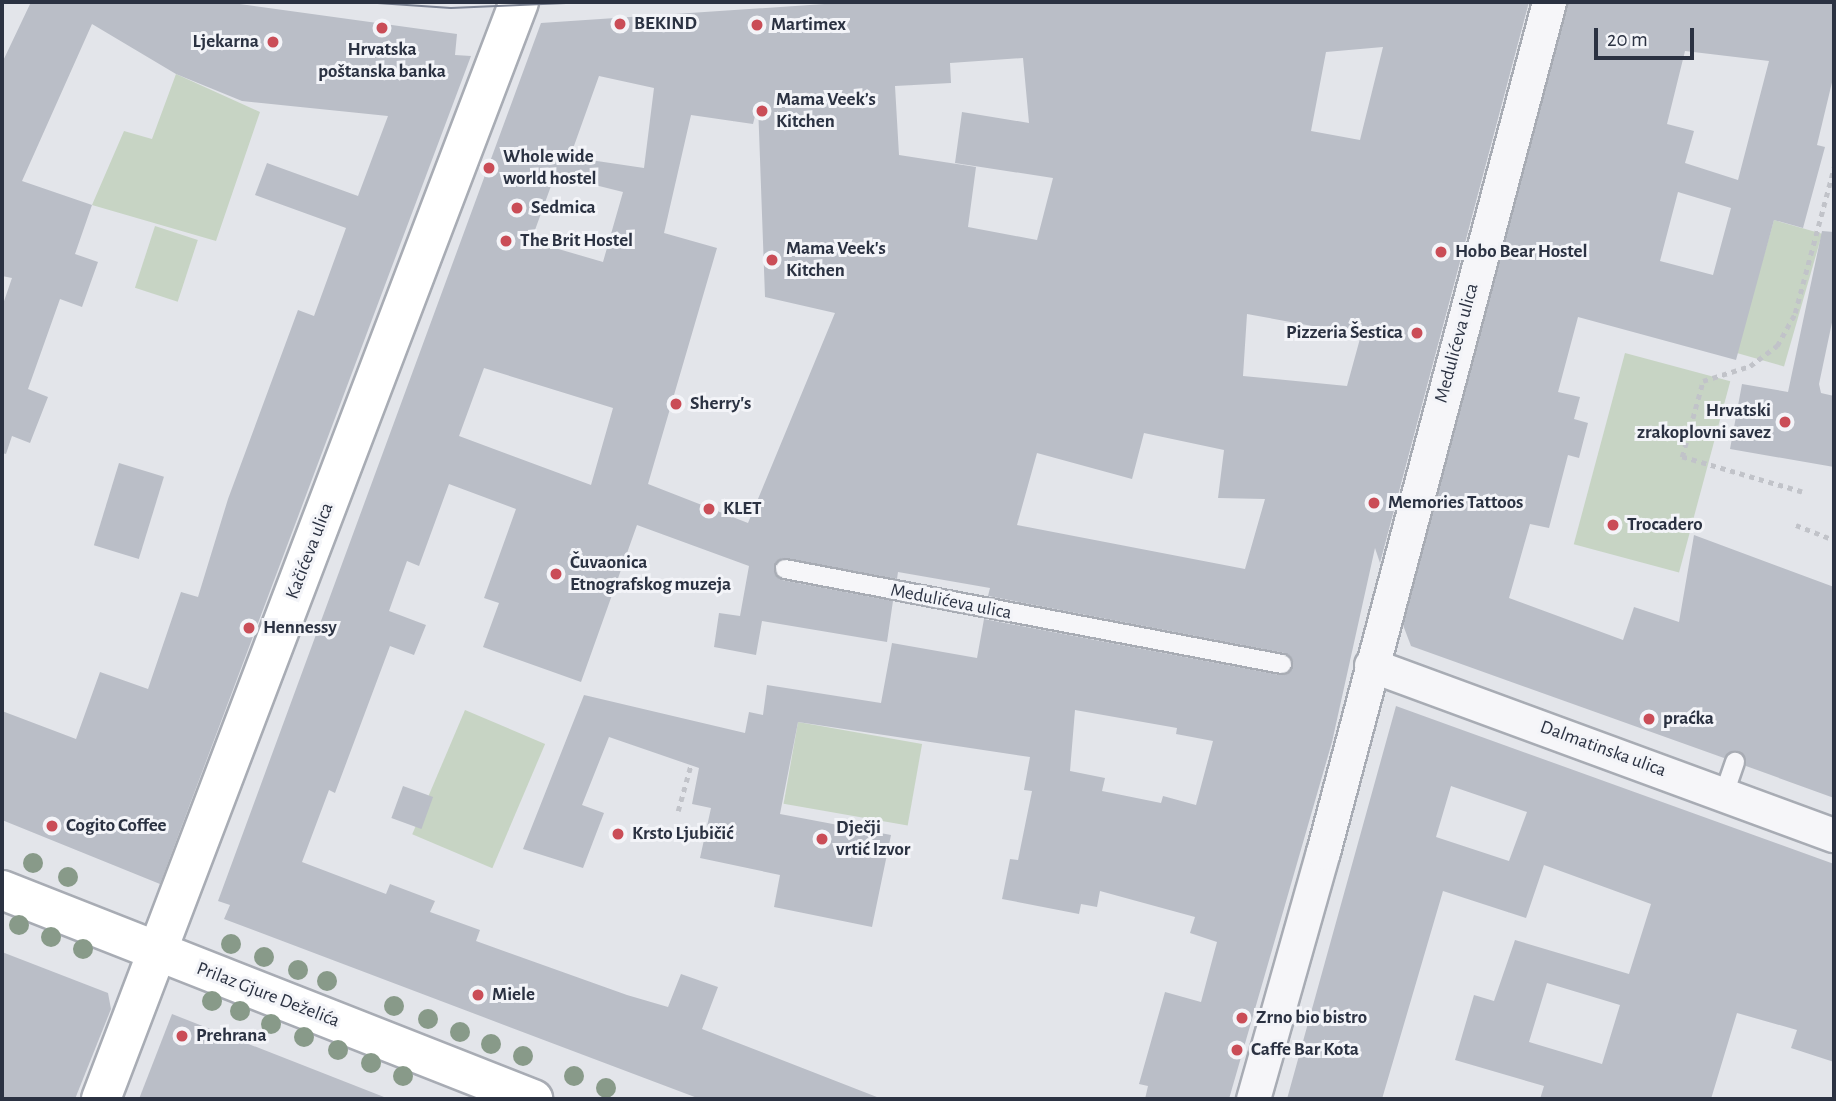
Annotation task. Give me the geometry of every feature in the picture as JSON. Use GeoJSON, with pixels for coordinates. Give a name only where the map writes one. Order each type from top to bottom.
{"type":"FeatureCollection","features":[{"type":"Feature","properties":{"kind":"street","name":"Kačićeva ulica"},"geometry":{"type":"LineString","coordinates":[[101,1099],[519,2]]}},
{"type":"Feature","properties":{"kind":"street","name":"Medulićeva ulica"},"geometry":{"type":"LineString","coordinates":[[1253,1099],[1361,676],[1549,2]]}},
{"type":"Feature","properties":{"kind":"street","name":"Dalmatinska ulica"},"geometry":{"type":"LineString","coordinates":[[1361,676],[1724,794],[1834,835]]}},
{"type":"Feature","properties":{"kind":"street","name":"Prilaz Gjure Deželića"},"geometry":{"type":"LineString","coordinates":[[2,890],[534,1099]]}},
{"type":"Feature","properties":{"kind":"lane","name":"Medulićeva ulica"},"geometry":{"type":"LineString","coordinates":[[785,569],[1282,664]]}},
{"type":"Feature","properties":{"kind":"lane"},"geometry":{"type":"LineString","coordinates":[[1724,794],[1735,762]]}},
{"type":"Feature","properties":{"kind":"path"},"geometry":{"type":"LineString","coordinates":[[1802,492],[1682,457],[1703,381],[1750,366],[1777,346],[1795,313],[1834,167]]}},
{"type":"Feature","properties":{"kind":"path"},"geometry":{"type":"LineString","coordinates":[[1796,525],[1834,540]]}},
{"type":"Feature","properties":{"kind":"path"},"geometry":{"type":"LineString","coordinates":[[678,811],[691,765]]}},
{"type":"Feature","properties":{"kind":"green space"},"geometry":{"type":"Polygon","coordinates":[[[176,74],[260,112],[216,241],[92,205],[124,131],[152,139],[176,74]]]}},
{"type":"Feature","properties":{"kind":"green space"},"geometry":{"type":"Polygon","coordinates":[[[1774,220],[1822,234],[1784,366],[1736,353],[1774,220]]]}},
{"type":"Feature","properties":{"kind":"green space"},"geometry":{"type":"Polygon","coordinates":[[[155,226],[198,240],[178,302],[135,288],[155,226]]]}},
{"type":"Feature","properties":{"kind":"green space"},"geometry":{"type":"Polygon","coordinates":[[[1625,353],[1730,381],[1679,572],[1574,544],[1625,353]]]}},
{"type":"Feature","properties":{"kind":"green space"},"geometry":{"type":"Polygon","coordinates":[[[465,710],[545,744],[492,868],[412,834],[465,710]]]}},
{"type":"Feature","properties":{"kind":"green space"},"geometry":{"type":"Polygon","coordinates":[[[798,722],[922,744],[908,826],[784,804],[798,722]]]}},
{"type":"Feature","properties":{"kind":"building"},"geometry":{"type":"Polygon","coordinates":[[[31,2],[225,2],[457,34],[455,55],[471,56],[160,884],[2,820],[2,711],[76,739],[100,672],[148,689],[181,592],[198,597],[228,499],[298,310],[314,316],[346,228],[255,195],[267,163],[358,196],[388,116],[242,101],[176,74],[92,24],[22,181],[92,205],[75,254],[98,262],[82,307],[60,299],[28,389],[48,397],[30,443],[12,436],[6,454],[2,453],[2,307],[12,278],[2,276],[2,63],[31,2]]]}},
{"type":"Feature","properties":{"kind":"building"},"geometry":{"type":"Polygon","coordinates":[[[854,2],[1529,2],[1380,563],[1375,548],[1332,742],[1229,1099],[1145,1099],[1148,1086],[1139,1084],[1165,992],[1201,1002],[1217,942],[1190,933],[1195,917],[1100,891],[1097,907],[1081,904],[1079,914],[1002,899],[1010,859],[1018,860],[1032,791],[1024,790],[1030,757],[798,722],[780,814],[891,835],[872,927],[774,907],[780,875],[700,858],[711,808],[692,804],[699,768],[609,737],[582,805],[604,813],[583,868],[523,849],[584,695],[745,733],[749,712],[763,715],[767,685],[881,703],[892,643],[977,658],[984,619],[1280,675],[1293,667],[1284,653],[988,596],[990,588],[898,572],[897,579],[782,558],[774,568],[782,580],[893,601],[887,642],[762,621],[756,655],[714,647],[719,613],[740,616],[749,566],[637,525],[581,682],[483,647],[499,603],[484,598],[516,509],[449,484],[419,566],[407,561],[389,611],[426,625],[414,655],[390,646],[335,793],[329,790],[302,862],[386,894],[390,884],[435,901],[430,912],[480,930],[476,941],[627,995],[668,1007],[681,974],[718,987],[702,1029],[882,1099],[700,1099],[224,919],[230,905],[218,901],[541,23],[854,2]],[[1383,47],[1326,52],[1311,131],[1360,140],[1383,47]],[[1023,58],[950,63],[951,83],[895,86],[899,155],[976,167],[968,227],[1037,240],[1053,178],[955,163],[962,112],[1029,123],[1023,58]],[[599,76],[570,157],[644,168],[654,88],[599,76]],[[758,104],[753,124],[691,115],[664,233],[717,248],[648,484],[748,523],[835,313],[765,297],[758,104]],[[555,175],[531,241],[603,262],[623,192],[555,175]],[[1247,314],[1243,376],[1347,386],[1361,335],[1247,314]],[[484,368],[459,436],[591,485],[613,408],[484,368]],[[1144,433],[1132,479],[1037,453],[1017,525],[1245,569],[1265,499],[1218,498],[1224,450],[1144,433]],[[1075,710],[1070,771],[1105,778],[1102,791],[1161,803],[1163,796],[1196,805],[1213,741],[1176,734],[1177,728],[1075,710]]]}},
{"type":"Feature","properties":{"kind":"building"},"geometry":{"type":"Polygon","coordinates":[[[1568,2],[1834,2],[1834,74],[1817,145],[1825,147],[1803,228],[1774,220],[1736,360],[1578,317],[1558,392],[1580,397],[1574,419],[1588,423],[1579,458],[1568,455],[1549,528],[1530,524],[1509,598],[1623,640],[1634,607],[1679,622],[1694,535],[1834,587],[1834,798],[1746,766],[1739,752],[1724,758],[1411,646],[1403,625],[1568,2]],[[1685,51],[1667,124],[1694,131],[1685,163],[1738,180],[1769,61],[1685,51]],[[1678,192],[1660,261],[1713,275],[1731,208],[1678,192]]]}},
{"type":"Feature","properties":{"kind":"building","name":"Hrvatski zrakoplovni savez"},"geometry":{"type":"Polygon","coordinates":[[[1822,231],[1834,232],[1834,313],[1819,384],[1821,393],[1834,396],[1834,467],[1730,449],[1742,384],[1788,392],[1822,231]]]}},
{"type":"Feature","properties":{"kind":"building"},"geometry":{"type":"Polygon","coordinates":[[[119,463],[164,477],[139,559],[94,545],[119,463]]]}},
{"type":"Feature","properties":{"kind":"building"},"geometry":{"type":"Polygon","coordinates":[[[1396,706],[1834,864],[1834,1062],[1791,1048],[1797,1030],[1737,1013],[1711,1099],[1540,1099],[1544,1086],[1455,1060],[1474,995],[1494,1001],[1515,940],[1629,974],[1651,904],[1544,865],[1526,918],[1443,891],[1382,1099],[1287,1099],[1396,706]],[[1451,786],[1436,837],[1509,861],[1527,812],[1451,786]],[[1547,983],[1529,1042],[1602,1064],[1620,1005],[1547,983]]]}},
{"type":"Feature","properties":{"kind":"building"},"geometry":{"type":"Polygon","coordinates":[[[403,786],[433,797],[421,829],[391,818],[403,786]]]}},
{"type":"Feature","properties":{"kind":"building"},"geometry":{"type":"Polygon","coordinates":[[[2,952],[108,993],[111,1009],[75,1099],[2,1099],[2,952]]]}},
{"type":"Feature","properties":{"kind":"building"},"geometry":{"type":"Polygon","coordinates":[[[172,1014],[384,1097],[384,1099],[139,1099],[172,1014]]]}},
{"type":"Feature","properties":{"kind":"tram line"},"geometry":{"type":"LineString","coordinates":[[363,2],[451,8],[589,2]]}},
{"type":"Feature","properties":{"kind":"place","name":"BEKIND"},"geometry":{"type":"Point","coordinates":[620,24]}},
{"type":"Feature","properties":{"kind":"place","name":"Martimex"},"geometry":{"type":"Point","coordinates":[757,25]}},
{"type":"Feature","properties":{"kind":"place","name":"Hrvatska poštanska banka"},"geometry":{"type":"Point","coordinates":[382,28]}},
{"type":"Feature","properties":{"kind":"place","name":"Ljekarna"},"geometry":{"type":"Point","coordinates":[273,42]}},
{"type":"Feature","properties":{"kind":"place","name":"Mama Veek’s Kitchen"},"geometry":{"type":"Point","coordinates":[762,111]}},
{"type":"Feature","properties":{"kind":"place","name":"Whole wide world hostel"},"geometry":{"type":"Point","coordinates":[489,168]}},
{"type":"Feature","properties":{"kind":"place","name":"Sedmica"},"geometry":{"type":"Point","coordinates":[517,208]}},
{"type":"Feature","properties":{"kind":"place","name":"The Brit Hostel"},"geometry":{"type":"Point","coordinates":[506,241]}},
{"type":"Feature","properties":{"kind":"place","name":"Hobo Bear Hostel"},"geometry":{"type":"Point","coordinates":[1441,252]}},
{"type":"Feature","properties":{"kind":"place","name":"Mama Veek's Kitchen"},"geometry":{"type":"Point","coordinates":[772,260]}},
{"type":"Feature","properties":{"kind":"place","name":"Pizzeria Šestica"},"geometry":{"type":"Point","coordinates":[1417,333]}},
{"type":"Feature","properties":{"kind":"place","name":"Sherry's"},"geometry":{"type":"Point","coordinates":[676,404]}},
{"type":"Feature","properties":{"kind":"place","name":"Hrvatski zrakoplovni savez"},"geometry":{"type":"Point","coordinates":[1785,422]}},
{"type":"Feature","properties":{"kind":"place","name":"Memories Tattoos"},"geometry":{"type":"Point","coordinates":[1374,503]}},
{"type":"Feature","properties":{"kind":"place","name":"KLET"},"geometry":{"type":"Point","coordinates":[709,509]}},
{"type":"Feature","properties":{"kind":"place","name":"Trocadero"},"geometry":{"type":"Point","coordinates":[1613,525]}},
{"type":"Feature","properties":{"kind":"place","name":"Čuvaonica Etnografskog muzeja"},"geometry":{"type":"Point","coordinates":[556,574]}},
{"type":"Feature","properties":{"kind":"place","name":"Hennessy"},"geometry":{"type":"Point","coordinates":[249,628]}},
{"type":"Feature","properties":{"kind":"place","name":"praćka"},"geometry":{"type":"Point","coordinates":[1649,719]}},
{"type":"Feature","properties":{"kind":"place","name":"Cogito Coffee"},"geometry":{"type":"Point","coordinates":[52,826]}},
{"type":"Feature","properties":{"kind":"place","name":"Krsto Ljubičić"},"geometry":{"type":"Point","coordinates":[618,834]}},
{"type":"Feature","properties":{"kind":"place","name":"Dječji vrtić Izvor"},"geometry":{"type":"Point","coordinates":[822,839]}},
{"type":"Feature","properties":{"kind":"place","name":"Miele"},"geometry":{"type":"Point","coordinates":[478,995]}},
{"type":"Feature","properties":{"kind":"place","name":"Zrno bio bistro"},"geometry":{"type":"Point","coordinates":[1242,1018]}},
{"type":"Feature","properties":{"kind":"place","name":"Prehrana"},"geometry":{"type":"Point","coordinates":[182,1036]}},
{"type":"Feature","properties":{"kind":"place","name":"Caffe Bar Kota"},"geometry":{"type":"Point","coordinates":[1237,1050]}}]}
